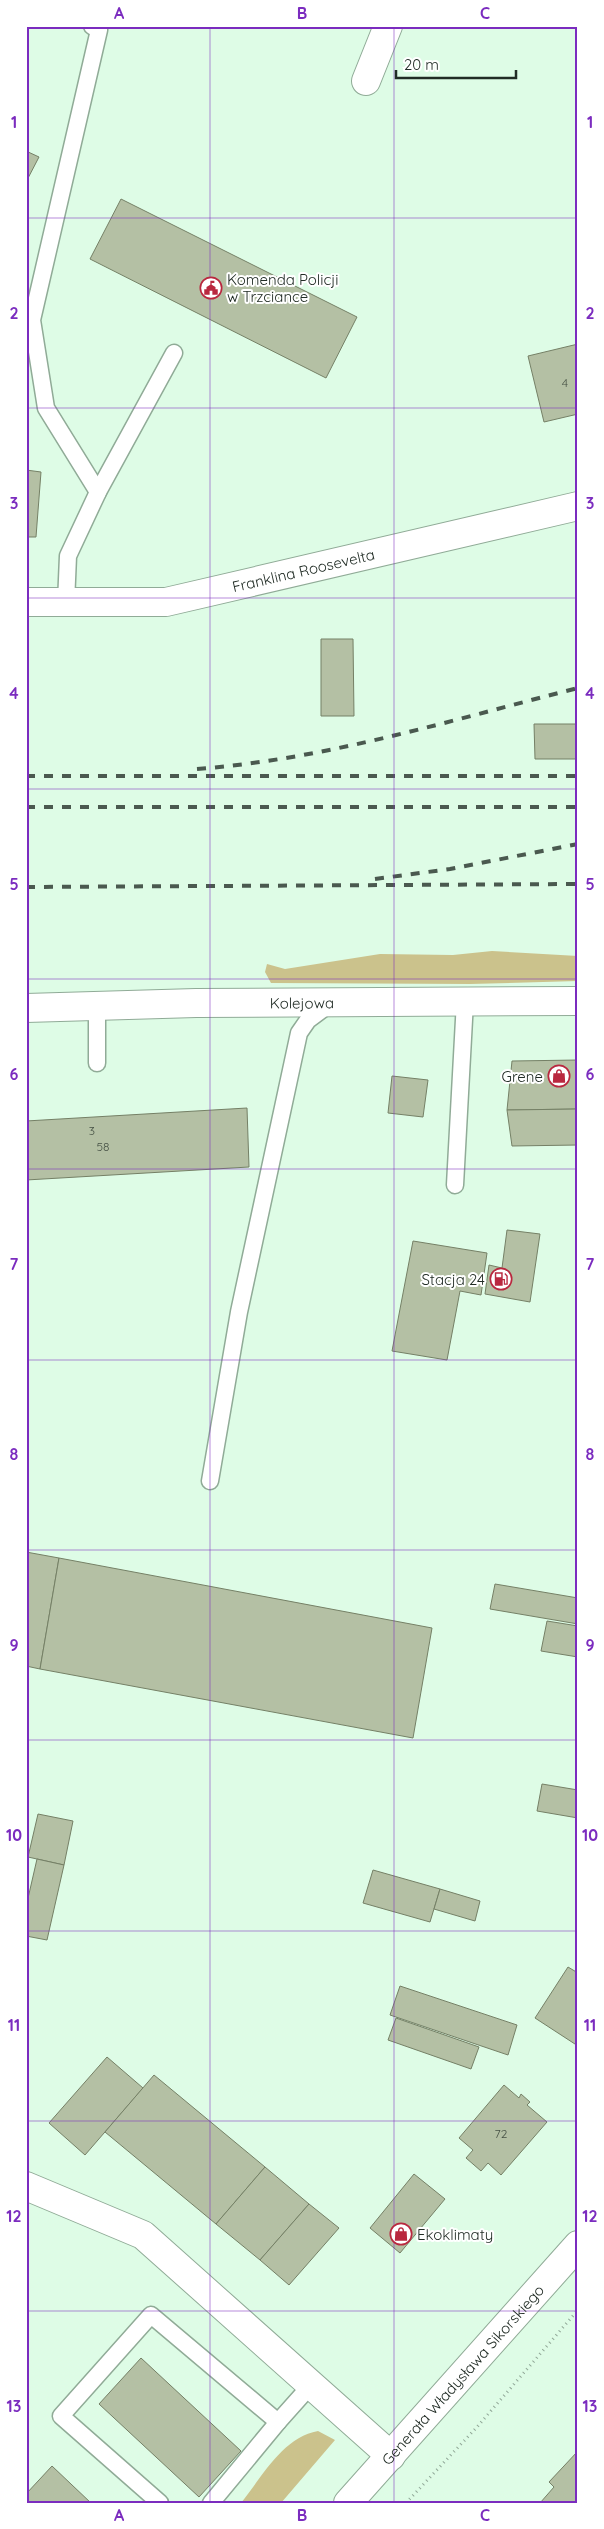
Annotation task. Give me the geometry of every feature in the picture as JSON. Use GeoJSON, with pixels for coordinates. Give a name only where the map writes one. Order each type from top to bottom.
{"type":"FeatureCollection","features":[{"type":"Feature","properties":{"kind":"street"},"geometry":{"type":"LineString","coordinates":[[366,81],[388,26]]}},
{"type":"Feature","properties":{"kind":"street","name":"Franklina Roosevelta"},"geometry":{"type":"LineString","coordinates":[[26,602],[166,602],[578,506]]}},
{"type":"Feature","properties":{"kind":"street","name":"Kolejowa"},"geometry":{"type":"LineString","coordinates":[[26,1008],[333,1002],[578,1001]]}},
{"type":"Feature","properties":{"kind":"street"},"geometry":{"type":"LineString","coordinates":[[26,2186],[143,2236],[391,2456]]}},
{"type":"Feature","properties":{"kind":"street","name":"Generała Władysława Sikorskiego"},"geometry":{"type":"LineString","coordinates":[[348,2503],[578,2245]]}},
{"type":"Feature","properties":{"kind":"lane"},"geometry":{"type":"LineString","coordinates":[[92,26],[98,30],[29,321],[46,408],[98,492]]}},
{"type":"Feature","properties":{"kind":"lane"},"geometry":{"type":"LineString","coordinates":[[66,603],[68,556],[98,492],[174,353]]}},
{"type":"Feature","properties":{"kind":"lane"},"geometry":{"type":"LineString","coordinates":[[455,1185],[465,1001]]}},
{"type":"Feature","properties":{"kind":"lane"},"geometry":{"type":"LineString","coordinates":[[210,1481],[239,1312],[298,1033],[308,1020],[333,1002]]}},
{"type":"Feature","properties":{"kind":"lane"},"geometry":{"type":"LineString","coordinates":[[97,1006],[97,1063]]}},
{"type":"Feature","properties":{"kind":"lane"},"geometry":{"type":"LineString","coordinates":[[160,2503],[61,2416],[151,2315],[278,2422]]}},
{"type":"Feature","properties":{"kind":"lane"},"geometry":{"type":"LineString","coordinates":[[210,2503],[310,2385]]}},
{"type":"Feature","properties":{"kind":"path"},"geometry":{"type":"LineString","coordinates":[[406,2503],[487,2416],[578,2310]]}},
{"type":"Feature","properties":{"kind":"shaded area"},"geometry":{"type":"Polygon","coordinates":[[[492,951],[578,956],[578,981],[470,984],[271,983],[265,972],[267,964],[285,969],[380,954],[453,955],[492,951]]]}},
{"type":"Feature","properties":{"kind":"shaded area"},"geometry":{"type":"Polygon","coordinates":[[[318,2431],[335,2440],[281,2503],[241,2503],[274,2459],[294,2441],[318,2431]]]}},
{"type":"Feature","properties":{"kind":"building"},"geometry":{"type":"Polygon","coordinates":[[[26,151],[39,157],[26,182],[26,151]]]}},
{"type":"Feature","properties":{"kind":"building"},"geometry":{"type":"Polygon","coordinates":[[[121,199],[357,317],[326,378],[90,259],[121,199]]]}},
{"type":"Feature","properties":{"kind":"building"},"geometry":{"type":"Polygon","coordinates":[[[578,344],[578,414],[544,422],[528,356],[578,344]]]}},
{"type":"Feature","properties":{"kind":"building"},"geometry":{"type":"Polygon","coordinates":[[[26,470],[41,472],[36,537],[26,537],[26,470]]]}},
{"type":"Feature","properties":{"kind":"building"},"geometry":{"type":"Polygon","coordinates":[[[321,639],[353,639],[354,716],[321,716],[321,639]]]}},
{"type":"Feature","properties":{"kind":"building"},"geometry":{"type":"Polygon","coordinates":[[[534,724],[578,724],[578,759],[535,759],[534,724]]]}},
{"type":"Feature","properties":{"kind":"building"},"geometry":{"type":"Polygon","coordinates":[[[578,1060],[578,1109],[507,1110],[512,1061],[578,1060]]]}},
{"type":"Feature","properties":{"kind":"building"},"geometry":{"type":"Polygon","coordinates":[[[392,1076],[428,1080],[423,1117],[388,1113],[392,1076]]]}},
{"type":"Feature","properties":{"kind":"building"},"geometry":{"type":"Polygon","coordinates":[[[247,1108],[249,1167],[26,1180],[26,1121],[247,1108]]]}},
{"type":"Feature","properties":{"kind":"building"},"geometry":{"type":"Polygon","coordinates":[[[578,1109],[578,1145],[512,1146],[507,1110],[578,1109]]]}},
{"type":"Feature","properties":{"kind":"building"},"geometry":{"type":"Polygon","coordinates":[[[507,1230],[540,1234],[530,1302],[485,1294],[489,1265],[502,1268],[507,1230]]]}},
{"type":"Feature","properties":{"kind":"building"},"geometry":{"type":"Polygon","coordinates":[[[413,1241],[487,1253],[481,1295],[460,1291],[447,1360],[392,1351],[413,1241]]]}},
{"type":"Feature","properties":{"kind":"building"},"geometry":{"type":"Polygon","coordinates":[[[26,1552],[59,1558],[40,1669],[26,1666],[26,1552]]]}},
{"type":"Feature","properties":{"kind":"building"},"geometry":{"type":"Polygon","coordinates":[[[59,1558],[432,1628],[413,1738],[40,1669],[59,1558]]]}},
{"type":"Feature","properties":{"kind":"building"},"geometry":{"type":"Polygon","coordinates":[[[495,1584],[578,1598],[578,1624],[490,1609],[495,1584]]]}},
{"type":"Feature","properties":{"kind":"building"},"geometry":{"type":"Polygon","coordinates":[[[547,1621],[578,1626],[578,1657],[541,1651],[547,1621]]]}},
{"type":"Feature","properties":{"kind":"building"},"geometry":{"type":"Polygon","coordinates":[[[542,1784],[578,1790],[578,1818],[537,1811],[542,1784]]]}},
{"type":"Feature","properties":{"kind":"building"},"geometry":{"type":"Polygon","coordinates":[[[38,1814],[73,1821],[64,1865],[28,1857],[38,1814]]]}},
{"type":"Feature","properties":{"kind":"building"},"geometry":{"type":"Polygon","coordinates":[[[37,1859],[64,1865],[47,1940],[26,1936],[26,1907],[37,1859]]]}},
{"type":"Feature","properties":{"kind":"building"},"geometry":{"type":"Polygon","coordinates":[[[373,1870],[440,1889],[430,1922],[363,1903],[373,1870]]]}},
{"type":"Feature","properties":{"kind":"building"},"geometry":{"type":"Polygon","coordinates":[[[440,1889],[480,1901],[475,1921],[434,1909],[440,1889]]]}},
{"type":"Feature","properties":{"kind":"building"},"geometry":{"type":"Polygon","coordinates":[[[568,1967],[578,1973],[578,2046],[535,2018],[568,1967]]]}},
{"type":"Feature","properties":{"kind":"building"},"geometry":{"type":"Polygon","coordinates":[[[400,1986],[517,2025],[508,2055],[390,2015],[400,1986]]]}},
{"type":"Feature","properties":{"kind":"building"},"geometry":{"type":"Polygon","coordinates":[[[396,2018],[479,2047],[471,2069],[388,2040],[396,2018]]]}},
{"type":"Feature","properties":{"kind":"building"},"geometry":{"type":"Polygon","coordinates":[[[107,2057],[143,2088],[85,2155],[49,2123],[107,2057]]]}},
{"type":"Feature","properties":{"kind":"building"},"geometry":{"type":"Polygon","coordinates":[[[154,2075],[265,2167],[216,2224],[105,2132],[154,2075]]]}},
{"type":"Feature","properties":{"kind":"building"},"geometry":{"type":"Polygon","coordinates":[[[504,2085],[519,2098],[521,2094],[530,2102],[527,2105],[547,2122],[501,2175],[488,2163],[481,2171],[466,2158],[473,2150],[459,2138],[504,2085]]]}},
{"type":"Feature","properties":{"kind":"building"},"geometry":{"type":"Polygon","coordinates":[[[265,2167],[309,2204],[260,2260],[216,2224],[265,2167]]]}},
{"type":"Feature","properties":{"kind":"building"},"geometry":{"type":"Polygon","coordinates":[[[414,2174],[445,2199],[400,2253],[370,2228],[414,2174]]]}},
{"type":"Feature","properties":{"kind":"building"},"geometry":{"type":"Polygon","coordinates":[[[309,2204],[339,2228],[289,2285],[260,2260],[309,2204]]]}},
{"type":"Feature","properties":{"kind":"building"},"geometry":{"type":"Polygon","coordinates":[[[141,2358],[241,2451],[199,2497],[99,2404],[141,2358]]]}},
{"type":"Feature","properties":{"kind":"building"},"geometry":{"type":"Polygon","coordinates":[[[578,2451],[578,2503],[540,2503],[554,2487],[549,2482],[578,2451]]]}},
{"type":"Feature","properties":{"kind":"building"},"geometry":{"type":"Polygon","coordinates":[[[52,2466],[91,2503],[26,2503],[26,2494],[52,2466]]]}},
{"type":"Feature","properties":{"kind":"railway"},"geometry":{"type":"LineString","coordinates":[[197,769],[294,757],[342,747],[389,737],[578,688]]}},
{"type":"Feature","properties":{"kind":"railway"},"geometry":{"type":"LineString","coordinates":[[26,776],[578,776]]}},
{"type":"Feature","properties":{"kind":"railway"},"geometry":{"type":"LineString","coordinates":[[26,807],[578,807]]}},
{"type":"Feature","properties":{"kind":"railway"},"geometry":{"type":"LineString","coordinates":[[375,879],[450,869],[578,844]]}},
{"type":"Feature","properties":{"kind":"railway"},"geometry":{"type":"LineString","coordinates":[[26,887],[578,884]]}},
{"type":"Feature","properties":{"kind":"place","name":"Komenda Policji w Trzciance"},"geometry":{"type":"Point","coordinates":[211,288]}},
{"type":"Feature","properties":{"kind":"place","name":"Grene"},"geometry":{"type":"Point","coordinates":[559,1076]}},
{"type":"Feature","properties":{"kind":"place","name":"Stacja 24"},"geometry":{"type":"Point","coordinates":[501,1279]}},
{"type":"Feature","properties":{"kind":"place","name":"Ekoklimaty"},"geometry":{"type":"Point","coordinates":[401,2234]}}]}
